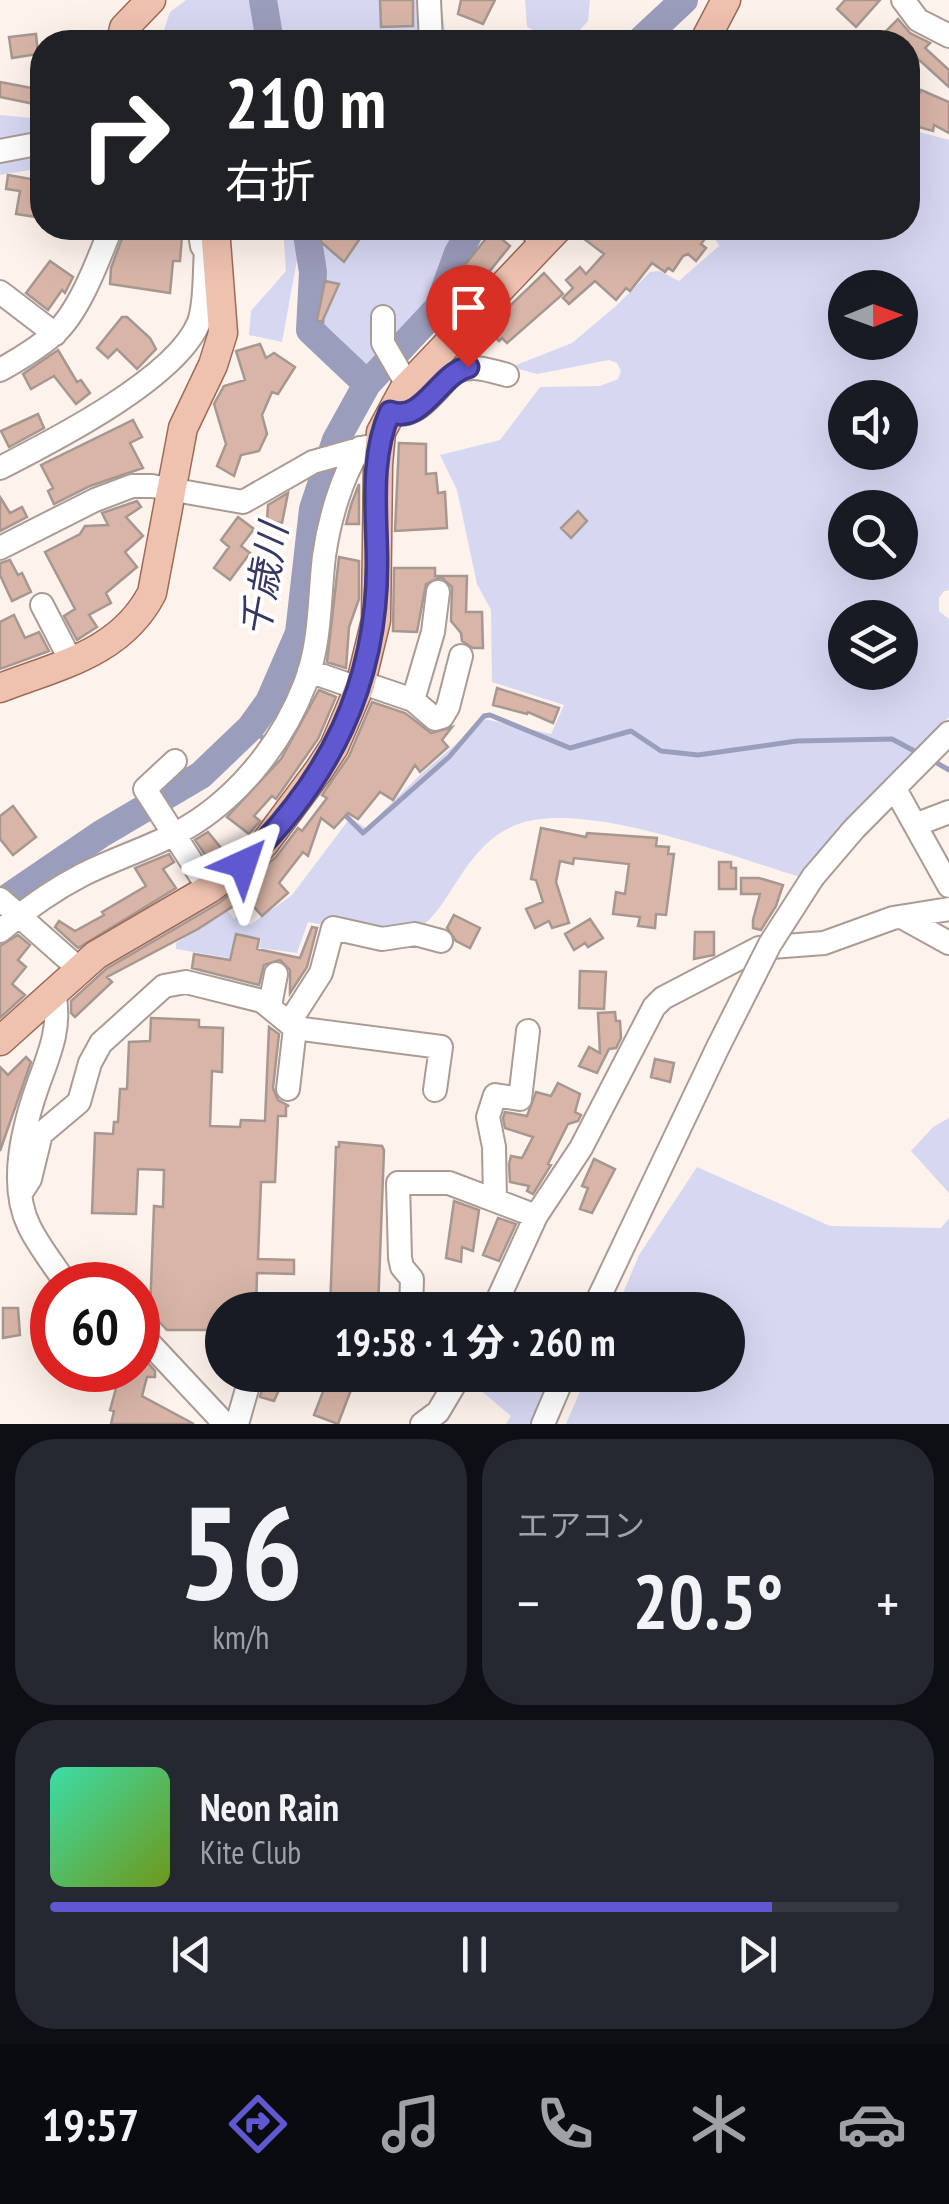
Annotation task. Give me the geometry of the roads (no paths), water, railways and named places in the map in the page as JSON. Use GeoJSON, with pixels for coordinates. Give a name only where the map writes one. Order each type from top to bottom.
{"type":"FeatureCollection","features":[{"type":"Feature","properties":{"kind":"main road"},"geometry":{"type":"LineString","coordinates":[[124,30],[150,0]]}},
{"type":"Feature","properties":{"kind":"main road"},"geometry":{"type":"LineString","coordinates":[[710,30],[726,0]]}},
{"type":"Feature","properties":{"kind":"main road"},"geometry":{"type":"LineString","coordinates":[[0,688],[113,642],[141,615],[159,569],[183,428],[213,365],[223,332],[209,240]]}},
{"type":"Feature","properties":{"kind":"main road"},"geometry":{"type":"LineString","coordinates":[[0,1041],[78,968],[209,889],[264,844],[319,770],[341,732],[360,686],[376,620],[364,449],[390,412],[403,379],[536,240]]}},
{"type":"Feature","properties":{"kind":"street"},"geometry":{"type":"LineString","coordinates":[[429,0],[430,30]]}},
{"type":"Feature","properties":{"kind":"street"},"geometry":{"type":"LineString","coordinates":[[904,0],[918,20],[949,36]]}},
{"type":"Feature","properties":{"kind":"street"},"geometry":{"type":"LineString","coordinates":[[0,151],[30,145]]}},
{"type":"Feature","properties":{"kind":"street"},"geometry":{"type":"LineString","coordinates":[[0,370],[55,334],[94,269],[106,240]]}},
{"type":"Feature","properties":{"kind":"street"},"geometry":{"type":"LineString","coordinates":[[1,471],[125,398],[174,357],[200,318],[209,240]]}},
{"type":"Feature","properties":{"kind":"street"},"geometry":{"type":"LineString","coordinates":[[0,292],[55,334]]}},
{"type":"Feature","properties":{"kind":"street"},"geometry":{"type":"LineString","coordinates":[[383,317],[383,343],[403,379]]}},
{"type":"Feature","properties":{"kind":"street"},"geometry":{"type":"LineString","coordinates":[[390,412],[412,414],[461,369],[480,368],[507,376]]}},
{"type":"Feature","properties":{"kind":"street"},"geometry":{"type":"LineString","coordinates":[[0,548],[132,486],[243,502],[314,462],[364,449]]}},
{"type":"Feature","properties":{"kind":"street"},"geometry":{"type":"LineString","coordinates":[[78,968],[9,914],[206,815],[250,775],[279,735],[309,671],[323,588],[324,555],[350,464],[364,449]]}},
{"type":"Feature","properties":{"kind":"street"},"geometry":{"type":"LineString","coordinates":[[413,700],[432,632],[438,592]]}},
{"type":"Feature","properties":{"kind":"street"},"geometry":{"type":"LineString","coordinates":[[42,605],[70,661]]}},
{"type":"Feature","properties":{"kind":"street"},"geometry":{"type":"LineString","coordinates":[[309,671],[348,686],[369,685],[413,700],[435,718],[442,717],[448,708],[461,656]]}},
{"type":"Feature","properties":{"kind":"street"},"geometry":{"type":"LineString","coordinates":[[601,1292],[770,944],[813,877],[854,829],[949,734]]}},
{"type":"Feature","properties":{"kind":"street"},"geometry":{"type":"LineString","coordinates":[[175,761],[146,789],[209,889]]}},
{"type":"Feature","properties":{"kind":"street"},"geometry":{"type":"LineString","coordinates":[[895,788],[949,886]]}},
{"type":"Feature","properties":{"kind":"street"},"geometry":{"type":"LineString","coordinates":[[914,824],[949,812]]}},
{"type":"Feature","properties":{"kind":"street"},"geometry":{"type":"LineString","coordinates":[[501,1292],[536,1216],[581,1148],[654,1007],[663,998],[759,948],[824,943],[902,917],[949,910]]}},
{"type":"Feature","properties":{"kind":"street"},"geometry":{"type":"LineString","coordinates":[[902,917],[949,943]]}},
{"type":"Feature","properties":{"kind":"street"},"geometry":{"type":"LineString","coordinates":[[288,1089],[292,1025],[321,972],[333,928],[382,939],[415,934],[441,941]]}},
{"type":"Feature","properties":{"kind":"street"},"geometry":{"type":"LineString","coordinates":[[270,1006],[276,974]]}},
{"type":"Feature","properties":{"kind":"street"},"geometry":{"type":"LineString","coordinates":[[20,1193],[30,1180],[42,1134],[84,1095],[90,1063],[101,1044],[164,986],[186,982],[223,989],[270,1006],[292,1025],[441,1047],[435,1090]]}},
{"type":"Feature","properties":{"kind":"street"},"geometry":{"type":"LineString","coordinates":[[52,1262],[29,1225],[20,1193],[27,1115],[56,1035],[58,1013],[54,992]]}},
{"type":"Feature","properties":{"kind":"street"},"geometry":{"type":"LineString","coordinates":[[494,1200],[494,1148],[488,1117],[495,1095],[520,1099],[528,1032]]}},
{"type":"Feature","properties":{"kind":"street"},"geometry":{"type":"LineString","coordinates":[[412,1292],[412,1279],[400,1258],[398,1182],[449,1183],[536,1216]]}},
{"type":"Feature","properties":{"kind":"street"},"geometry":{"type":"LineString","coordinates":[[160,1354],[225,1424]]}},
{"type":"Feature","properties":{"kind":"street"},"geometry":{"type":"LineString","coordinates":[[237,1424],[246,1392]]}},
{"type":"Feature","properties":{"kind":"street"},"geometry":{"type":"LineString","coordinates":[[422,1424],[438,1412],[450,1392]]}},
{"type":"Feature","properties":{"kind":"street"},"geometry":{"type":"LineString","coordinates":[[543,1424],[557,1392]]}},
{"type":"Feature","properties":{"kind":"waterway","name":"千歳川"},"geometry":{"type":"LineString","coordinates":[[263,0],[268,30]]}},
{"type":"Feature","properties":{"kind":"waterway"},"geometry":{"type":"LineString","coordinates":[[652,30],[684,0]]}},
{"type":"Feature","properties":{"kind":"waterway","name":"千歳川"},"geometry":{"type":"LineString","coordinates":[[0,903],[101,834],[201,775],[251,727],[269,702],[299,633],[313,509],[336,440],[367,384],[310,330],[313,272],[308,240]]}},
{"type":"Feature","properties":{"kind":"waterway"},"geometry":{"type":"LineString","coordinates":[[367,384],[438,308],[465,240]]}},
{"type":"Feature","properties":{"kind":"waterway"},"geometry":{"type":"LineString","coordinates":[[342,812],[363,833],[449,757],[484,716],[490,715],[570,748],[631,731],[661,751],[698,755],[797,741],[892,739],[920,754]]}},
{"type":"Feature","properties":{"kind":"waterway"},"geometry":{"type":"LineString","coordinates":[[251,727],[268,743]]}},
{"type":"Feature","properties":{"kind":"waterway"},"geometry":{"type":"LineString","coordinates":[[930,759],[949,770]]}}]}
